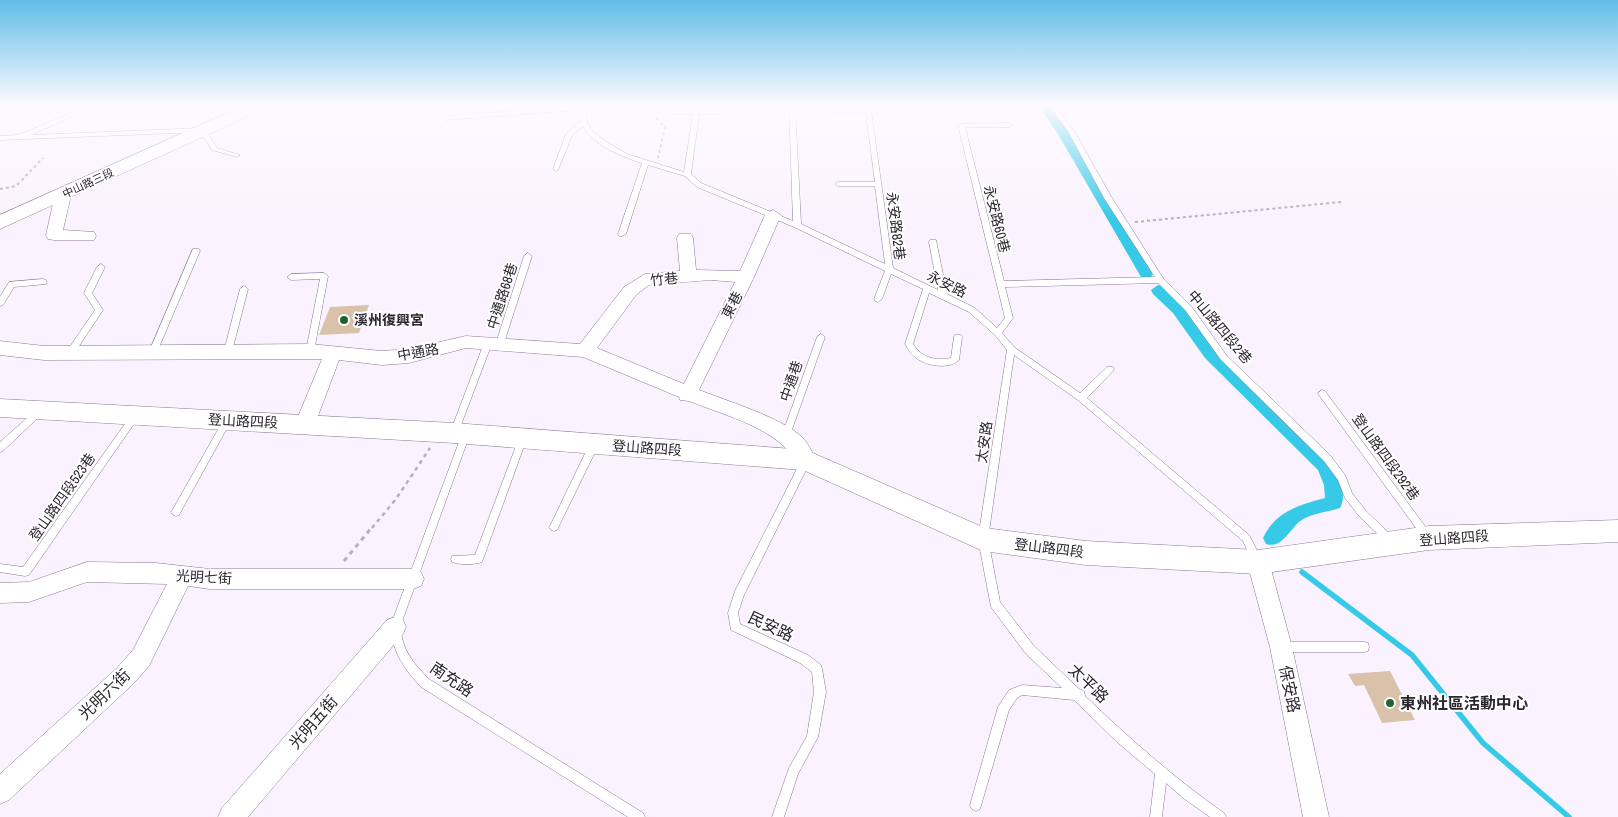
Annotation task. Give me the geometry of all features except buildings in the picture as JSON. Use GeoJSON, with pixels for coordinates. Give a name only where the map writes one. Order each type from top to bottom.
{"type":"FeatureCollection","features":[{"type":"Feature","properties":{"kind":"street","name":"中山路三段"},"geometry":{"type":"LineString","coordinates":[[0,223],[175,143]]}},
{"type":"Feature","properties":{"kind":"street"},"geometry":{"type":"LineString","coordinates":[[63,195],[54,236],[88,236]]}},
{"type":"Feature","properties":{"kind":"street","name":"東巷"},"geometry":{"type":"LineString","coordinates":[[687,394],[746,277],[773,215]]}},
{"type":"Feature","properties":{"kind":"street"},"geometry":{"type":"LineString","coordinates":[[685,238],[689,277]]}},
{"type":"Feature","properties":{"kind":"street","name":"竹巷"},"geometry":{"type":"LineString","coordinates":[[584,351],[630,291],[645,280],[711,274],[746,277]]}},
{"type":"Feature","properties":{"kind":"street","name":"中通路"},"geometry":{"type":"LineString","coordinates":[[0,348],[44,353],[310,350],[382,358],[409,356],[466,342],[584,351],[786,435],[802,448],[806,460]]}},
{"type":"Feature","properties":{"kind":"street"},"geometry":{"type":"LineString","coordinates":[[306,424],[333,353]]}},
{"type":"Feature","properties":{"kind":"street","name":"登山路四段"},"geometry":{"type":"LineString","coordinates":[[0,408],[40,412],[228,420],[454,433],[806,460],[983,539],[1086,553],[1276,559],[1429,538],[1618,531]]}},
{"type":"Feature","properties":{"kind":"street","name":"保安路"},"geometry":{"type":"LineString","coordinates":[[1276,559],[1281,647],[1316,817]]}},
{"type":"Feature","properties":{"kind":"street","name":"光明七街"},"geometry":{"type":"LineString","coordinates":[[0,593],[29,592],[87,572],[156,573],[210,579],[412,579]]}},
{"type":"Feature","properties":{"kind":"street","name":"光明六街"},"geometry":{"type":"LineString","coordinates":[[0,791],[125,676],[141,658],[182,577]]}},
{"type":"Feature","properties":{"kind":"street","name":"光明五街"},"geometry":{"type":"LineString","coordinates":[[231,817],[395,628]]}},
{"type":"Feature","properties":{"kind":"lane"},"geometry":{"type":"LineString","coordinates":[[211,143],[214,149],[237,155]]}},
{"type":"Feature","properties":{"kind":"lane"},"geometry":{"type":"LineString","coordinates":[[556,168],[566,143]]}},
{"type":"Feature","properties":{"kind":"lane","name":"永安路"},"geometry":{"type":"LineString","coordinates":[[605,143],[625,155],[687,175],[699,185],[797,225],[972,310],[998,333],[1011,349],[1081,398],[1246,538],[1276,559]]}},
{"type":"Feature","properties":{"kind":"lane"},"geometry":{"type":"LineString","coordinates":[[687,175],[692,143]]}},
{"type":"Feature","properties":{"kind":"lane"},"geometry":{"type":"LineString","coordinates":[[794,143],[797,225]]}},
{"type":"Feature","properties":{"kind":"lane","name":"永安路82巷"},"geometry":{"type":"LineString","coordinates":[[872,143],[888,269],[878,299]]}},
{"type":"Feature","properties":{"kind":"lane","name":"永安路60巷"},"geometry":{"type":"LineString","coordinates":[[965,143],[1009,318],[998,333]]}},
{"type":"Feature","properties":{"kind":"lane","name":"中山路四段2巷"},"geometry":{"type":"LineString","coordinates":[[1078,143],[1124,223],[1160,280],[1188,308],[1224,358],[1327,458],[1342,478],[1348,495],[1362,513],[1395,544]]}},
{"type":"Feature","properties":{"kind":"lane"},"geometry":{"type":"LineString","coordinates":[[622,234],[646,161]]}},
{"type":"Feature","properties":{"kind":"lane","name":"永安路82巷"},"geometry":{"type":"LineString","coordinates":[[838,184],[878,184]]}},
{"type":"Feature","properties":{"kind":"lane"},"geometry":{"type":"LineString","coordinates":[[933,242],[943,295]]}},
{"type":"Feature","properties":{"kind":"lane"},"geometry":{"type":"LineString","coordinates":[[153,352],[196,251]]}},
{"type":"Feature","properties":{"kind":"lane","name":"中通路68巷"},"geometry":{"type":"LineString","coordinates":[[454,433],[494,343],[528,256]]}},
{"type":"Feature","properties":{"kind":"lane"},"geometry":{"type":"LineString","coordinates":[[70,353],[99,310],[88,293],[101,268]]}},
{"type":"Feature","properties":{"kind":"lane"},"geometry":{"type":"LineString","coordinates":[[291,277],[324,276],[310,350]]}},
{"type":"Feature","properties":{"kind":"lane"},"geometry":{"type":"LineString","coordinates":[[1000,284],[1160,280]]}},
{"type":"Feature","properties":{"kind":"lane"},"geometry":{"type":"LineString","coordinates":[[0,303],[12,284],[44,282]]}},
{"type":"Feature","properties":{"kind":"lane"},"geometry":{"type":"LineString","coordinates":[[927,288],[909,344],[914,354],[922,359],[936,362],[955,360],[958,337]]}},
{"type":"Feature","properties":{"kind":"lane"},"geometry":{"type":"LineString","coordinates":[[228,350],[244,289]]}},
{"type":"Feature","properties":{"kind":"lane","name":"中通巷"},"geometry":{"type":"LineString","coordinates":[[786,435],[821,337]]}},
{"type":"Feature","properties":{"kind":"lane","name":"太安路"},"geometry":{"type":"LineString","coordinates":[[983,539],[1011,349]]}},
{"type":"Feature","properties":{"kind":"lane"},"geometry":{"type":"LineString","coordinates":[[1081,398],[1110,369]]}},
{"type":"Feature","properties":{"kind":"lane","name":"登山路四段292巷"},"geometry":{"type":"LineString","coordinates":[[1322,393],[1429,538]]}},
{"type":"Feature","properties":{"kind":"lane"},"geometry":{"type":"LineString","coordinates":[[0,448],[40,412]]}},
{"type":"Feature","properties":{"kind":"lane","name":"登山路四段523巷"},"geometry":{"type":"LineString","coordinates":[[0,568],[25,572],[135,416]]}},
{"type":"Feature","properties":{"kind":"lane"},"geometry":{"type":"LineString","coordinates":[[176,512],[228,420]]}},
{"type":"Feature","properties":{"kind":"lane"},"geometry":{"type":"LineString","coordinates":[[395,628],[412,579],[454,433]]}},
{"type":"Feature","properties":{"kind":"lane"},"geometry":{"type":"LineString","coordinates":[[456,559],[478,559],[523,438]]}},
{"type":"Feature","properties":{"kind":"lane"},"geometry":{"type":"LineString","coordinates":[[554,527],[594,444]]}},
{"type":"Feature","properties":{"kind":"lane","name":"民安路"},"geometry":{"type":"LineString","coordinates":[[778,817],[793,772],[812,737],[820,692],[817,669],[804,659],[735,627],[732,614],[750,570],[806,460]]}},
{"type":"Feature","properties":{"kind":"lane","name":"太平路"},"geometry":{"type":"LineString","coordinates":[[983,539],[995,604],[1030,650],[1080,696],[1121,738],[1187,794],[1220,817]]}},
{"type":"Feature","properties":{"kind":"lane","name":"南充路"},"geometry":{"type":"LineString","coordinates":[[395,628],[396,641],[405,663],[425,683],[639,817]]}},
{"type":"Feature","properties":{"kind":"lane"},"geometry":{"type":"LineString","coordinates":[[1281,647],[1364,647]]}},
{"type":"Feature","properties":{"kind":"lane"},"geometry":{"type":"LineString","coordinates":[[976,805],[1004,707],[1013,694],[1022,690],[1080,696]]}},
{"type":"Feature","properties":{"kind":"lane"},"geometry":{"type":"LineString","coordinates":[[1156,817],[1161,771]]}},
{"type":"Feature","properties":{"kind":"path"},"geometry":{"type":"LineString","coordinates":[[657,164],[662,143]]}},
{"type":"Feature","properties":{"kind":"path"},"geometry":{"type":"LineString","coordinates":[[0,189],[9,189],[21,182],[43,158]]}},
{"type":"Feature","properties":{"kind":"path"},"geometry":{"type":"LineString","coordinates":[[1124,223],[1341,202]]}},
{"type":"Feature","properties":{"kind":"path"},"geometry":{"type":"LineString","coordinates":[[331,578],[396,499],[454,433]]}},
{"type":"Feature","properties":{"kind":"waterway"},"geometry":{"type":"LineString","coordinates":[[1069,143],[1146,274]]}},
{"type":"Feature","properties":{"kind":"waterway"},"geometry":{"type":"LineString","coordinates":[[1158,290],[1178,309],[1210,354],[1325,466],[1333,485],[1334,503],[1295,514],[1272,538]]}},
{"type":"Feature","properties":{"kind":"waterway"},"geometry":{"type":"LineString","coordinates":[[1302,572],[1412,655],[1483,743],[1569,817]]}},
{"type":"Feature","properties":{"kind":"place","name":"溪州復興宮"},"geometry":{"type":"Point","coordinates":[344,320]}},
{"type":"Feature","properties":{"kind":"place","name":"東州社區活動中心"},"geometry":{"type":"Point","coordinates":[1390,703]}}]}
